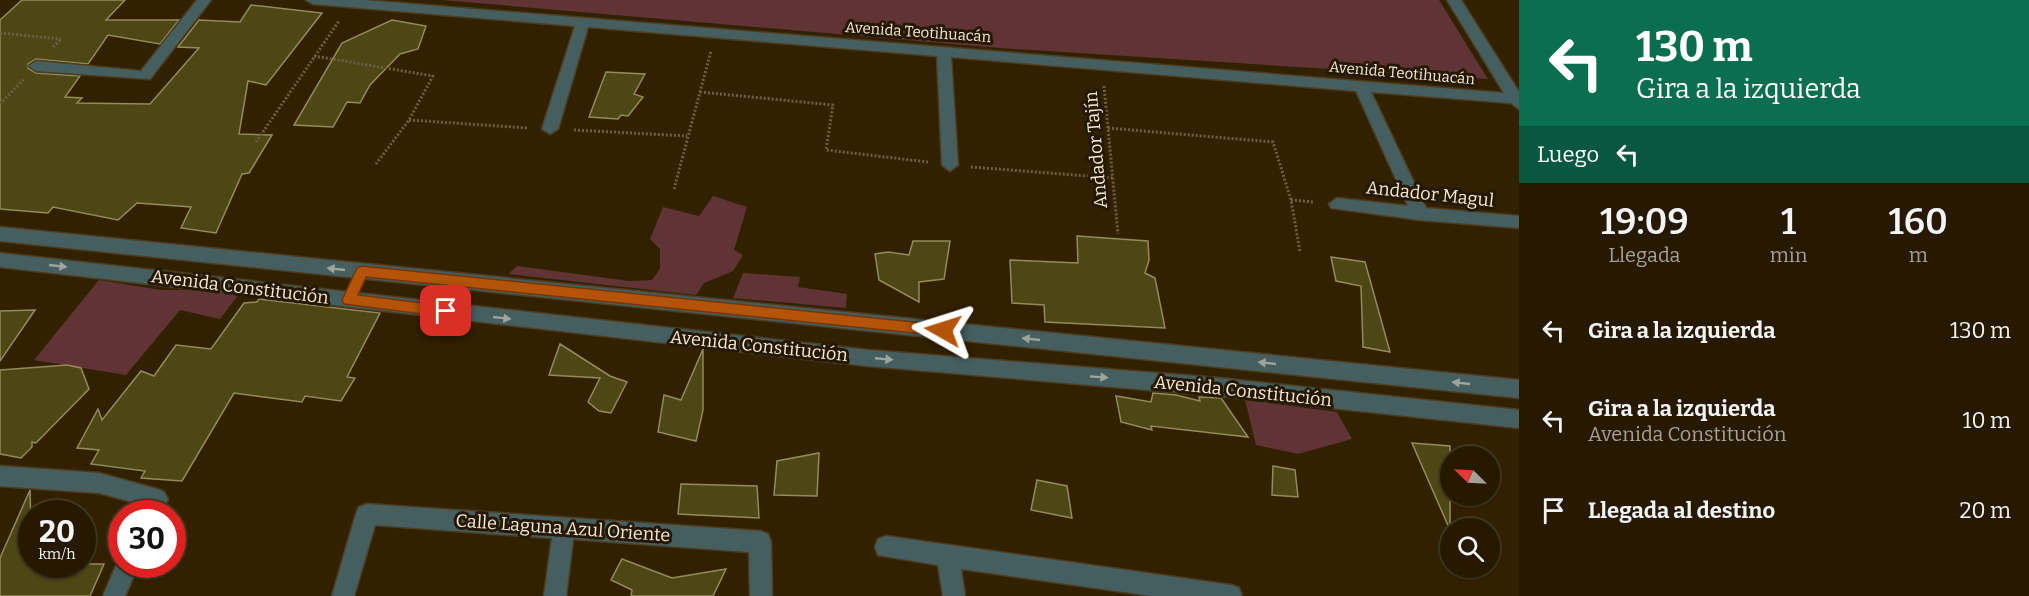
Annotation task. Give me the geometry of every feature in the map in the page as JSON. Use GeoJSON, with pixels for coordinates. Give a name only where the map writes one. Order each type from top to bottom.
{"type":"FeatureCollection","features":[{"type":"Feature","properties":{"kind":"street"},"geometry":{"type":"LineString","coordinates":[[36,66],[145,76],[204,0]]}},
{"type":"Feature","properties":{"kind":"street","name":"Avenida Teotihuacán"},"geometry":{"type":"LineString","coordinates":[[313,0],[1102,64],[1518,101]]}},
{"type":"Feature","properties":{"kind":"street"},"geometry":{"type":"LineString","coordinates":[[1454,0],[1518,101]]}},
{"type":"Feature","properties":{"kind":"street"},"geometry":{"type":"LineString","coordinates":[[550,129],[584,22]]}},
{"type":"Feature","properties":{"kind":"street"},"geometry":{"type":"LineString","coordinates":[[944,51],[950,165]]}},
{"type":"Feature","properties":{"kind":"street"},"geometry":{"type":"LineString","coordinates":[[1361,86],[1420,214]]}},
{"type":"Feature","properties":{"kind":"street","name":"Andador Magul"},"geometry":{"type":"LineString","coordinates":[[1337,204],[1519,222]]}},
{"type":"Feature","properties":{"kind":"street","name":"Avenida Constitución"},"geometry":{"type":"LineString","coordinates":[[0,234],[1519,389]]}},
{"type":"Feature","properties":{"kind":"street","name":"Avenida Constitución"},"geometry":{"type":"LineString","coordinates":[[0,260],[868,358],[1219,387],[1519,419]]}},
{"type":"Feature","properties":{"kind":"street"},"geometry":{"type":"LineString","coordinates":[[349,300],[362,271]]}},
{"type":"Feature","properties":{"kind":"street"},"geometry":{"type":"LineString","coordinates":[[1057,342],[1058,374]]}},
{"type":"Feature","properties":{"kind":"street"},"geometry":{"type":"LineString","coordinates":[[0,476],[99,483],[140,500]]}},
{"type":"Feature","properties":{"kind":"street","name":"Calle Laguna Azul Oriente"},"geometry":{"type":"LineString","coordinates":[[343,596],[367,513],[760,542],[761,596]]}},
{"type":"Feature","properties":{"kind":"street"},"geometry":{"type":"LineString","coordinates":[[555,596],[564,528]]}},
{"type":"Feature","properties":{"kind":"street"},"geometry":{"type":"LineString","coordinates":[[886,547],[1172,591],[1231,596]]}},
{"type":"Feature","properties":{"kind":"street"},"geometry":{"type":"LineString","coordinates":[[948,557],[954,596]]}},
{"type":"Feature","properties":{"kind":"street"},"geometry":{"type":"LineString","coordinates":[[114,596],[122,578]]}},
{"type":"Feature","properties":{"kind":"path"},"geometry":{"type":"LineString","coordinates":[[256,142],[351,3]]}},
{"type":"Feature","properties":{"kind":"path"},"geometry":{"type":"LineString","coordinates":[[0,33],[61,39]]}},
{"type":"Feature","properties":{"kind":"path"},"geometry":{"type":"LineString","coordinates":[[674,189],[716,33]]}},
{"type":"Feature","properties":{"kind":"path"},"geometry":{"type":"LineString","coordinates":[[314,56],[433,76],[409,120],[376,164]]}},
{"type":"Feature","properties":{"kind":"path","name":"Andador Tajín"},"geometry":{"type":"LineString","coordinates":[[1102,64],[1118,234]]}},
{"type":"Feature","properties":{"kind":"path"},"geometry":{"type":"LineString","coordinates":[[700,92],[833,105],[826,150]]}},
{"type":"Feature","properties":{"kind":"path"},"geometry":{"type":"LineString","coordinates":[[1108,128],[1273,142],[1291,200],[1300,252]]}},
{"type":"Feature","properties":{"kind":"shaded area"},"geometry":{"type":"Polygon","coordinates":[[[442,0],[1439,0],[1488,79],[999,48],[442,0]]]}},
{"type":"Feature","properties":{"kind":"shaded area"},"geometry":{"type":"Polygon","coordinates":[[[713,196],[747,207],[734,250],[743,255],[733,271],[704,283],[696,295],[508,274],[517,266],[629,281],[652,280],[660,269],[660,249],[650,239],[663,207],[699,216],[713,196]]]}},
{"type":"Feature","properties":{"kind":"shaded area"},"geometry":{"type":"Polygon","coordinates":[[[743,273],[800,277],[798,287],[847,294],[846,308],[733,298],[743,273]]]}},
{"type":"Feature","properties":{"kind":"shaded area"},"geometry":{"type":"Polygon","coordinates":[[[99,280],[161,290],[242,290],[220,319],[180,310],[126,375],[34,360],[99,280]]]}},
{"type":"Feature","properties":{"kind":"shaded area"},"geometry":{"type":"Polygon","coordinates":[[[1245,400],[1337,412],[1352,439],[1298,454],[1256,445],[1245,400]]]}},
{"type":"Feature","properties":{"kind":"building"},"geometry":{"type":"Polygon","coordinates":[[[22,0],[125,0],[106,20],[179,20],[160,44],[108,35],[88,64],[36,59],[28,64],[28,68],[36,73],[80,76],[65,97],[82,98],[77,103],[150,104],[199,48],[178,47],[199,20],[240,22],[251,5],[322,13],[266,85],[248,81],[239,134],[272,135],[249,173],[242,174],[216,233],[181,228],[191,207],[137,203],[118,220],[53,207],[48,213],[0,209],[0,20],[22,0]]]}},
{"type":"Feature","properties":{"kind":"building"},"geometry":{"type":"Polygon","coordinates":[[[392,20],[426,26],[418,49],[400,54],[370,85],[360,103],[347,102],[333,127],[294,125],[342,43],[392,20]]]}},
{"type":"Feature","properties":{"kind":"building"},"geometry":{"type":"Polygon","coordinates":[[[606,72],[645,74],[634,94],[643,97],[628,116],[621,115],[618,119],[589,117],[606,72]]]}},
{"type":"Feature","properties":{"kind":"building"},"geometry":{"type":"Polygon","coordinates":[[[1077,236],[1148,241],[1149,260],[1145,273],[1155,278],[1165,328],[1045,322],[1044,305],[1012,303],[1010,260],[1078,263],[1077,236]]]}},
{"type":"Feature","properties":{"kind":"building"},"geometry":{"type":"Polygon","coordinates":[[[913,241],[950,241],[944,279],[919,282],[919,302],[879,280],[875,254],[888,252],[909,255],[913,241]]]}},
{"type":"Feature","properties":{"kind":"building"},"geometry":{"type":"Polygon","coordinates":[[[1331,257],[1365,262],[1390,352],[1363,347],[1361,286],[1336,281],[1331,257]]]}},
{"type":"Feature","properties":{"kind":"building"},"geometry":{"type":"Polygon","coordinates":[[[259,299],[380,313],[347,377],[355,378],[341,401],[305,396],[302,402],[234,393],[182,481],[141,478],[145,471],[91,464],[99,450],[77,448],[98,409],[102,420],[141,371],[154,376],[176,345],[211,349],[244,303],[257,302],[259,299]]]}},
{"type":"Feature","properties":{"kind":"building"},"geometry":{"type":"Polygon","coordinates":[[[35,310],[0,361],[0,311],[35,310]]]}},
{"type":"Feature","properties":{"kind":"building"},"geometry":{"type":"Polygon","coordinates":[[[560,344],[610,376],[627,382],[611,413],[599,411],[588,402],[600,378],[549,375],[560,344]]]}},
{"type":"Feature","properties":{"kind":"building"},"geometry":{"type":"Polygon","coordinates":[[[703,349],[703,410],[696,441],[658,432],[664,395],[681,400],[703,349]]]}},
{"type":"Feature","properties":{"kind":"building"},"geometry":{"type":"Polygon","coordinates":[[[67,365],[81,368],[89,389],[36,443],[32,442],[32,447],[21,458],[0,454],[0,370],[67,365]]]}},
{"type":"Feature","properties":{"kind":"building"},"geometry":{"type":"Polygon","coordinates":[[[1153,393],[1176,395],[1200,401],[1199,397],[1221,398],[1248,437],[1151,426],[1152,430],[1121,422],[1116,396],[1151,402],[1153,393]]]}},
{"type":"Feature","properties":{"kind":"building"},"geometry":{"type":"Polygon","coordinates":[[[1412,443],[1450,446],[1440,446],[1440,506],[1450,506],[1450,518],[1445,518],[1412,443]]]}},
{"type":"Feature","properties":{"kind":"building"},"geometry":{"type":"Polygon","coordinates":[[[819,453],[817,496],[774,495],[777,461],[819,453]]]}},
{"type":"Feature","properties":{"kind":"building"},"geometry":{"type":"Polygon","coordinates":[[[1273,466],[1295,470],[1298,497],[1272,495],[1273,466]]]}},
{"type":"Feature","properties":{"kind":"building"},"geometry":{"type":"Polygon","coordinates":[[[1037,480],[1067,486],[1072,518],[1031,510],[1037,480]]]}},
{"type":"Feature","properties":{"kind":"building"},"geometry":{"type":"Polygon","coordinates":[[[681,484],[757,486],[759,518],[678,514],[681,484]]]}},
{"type":"Feature","properties":{"kind":"building"},"geometry":{"type":"Polygon","coordinates":[[[30,490],[30,500],[26,500],[30,490]]]}},
{"type":"Feature","properties":{"kind":"building"},"geometry":{"type":"Polygon","coordinates":[[[18,517],[18,578],[96,578],[96,564],[104,564],[90,596],[0,596],[0,558],[18,517]]]}},
{"type":"Feature","properties":{"kind":"building"},"geometry":{"type":"Polygon","coordinates":[[[622,559],[672,578],[726,569],[713,596],[631,596],[632,590],[611,580],[622,559]]]}},
{"type":"Feature","properties":{"kind":"route"},"geometry":{"type":"LineString","coordinates":[[446,311],[349,300],[362,271],[943,330]]}}]}
